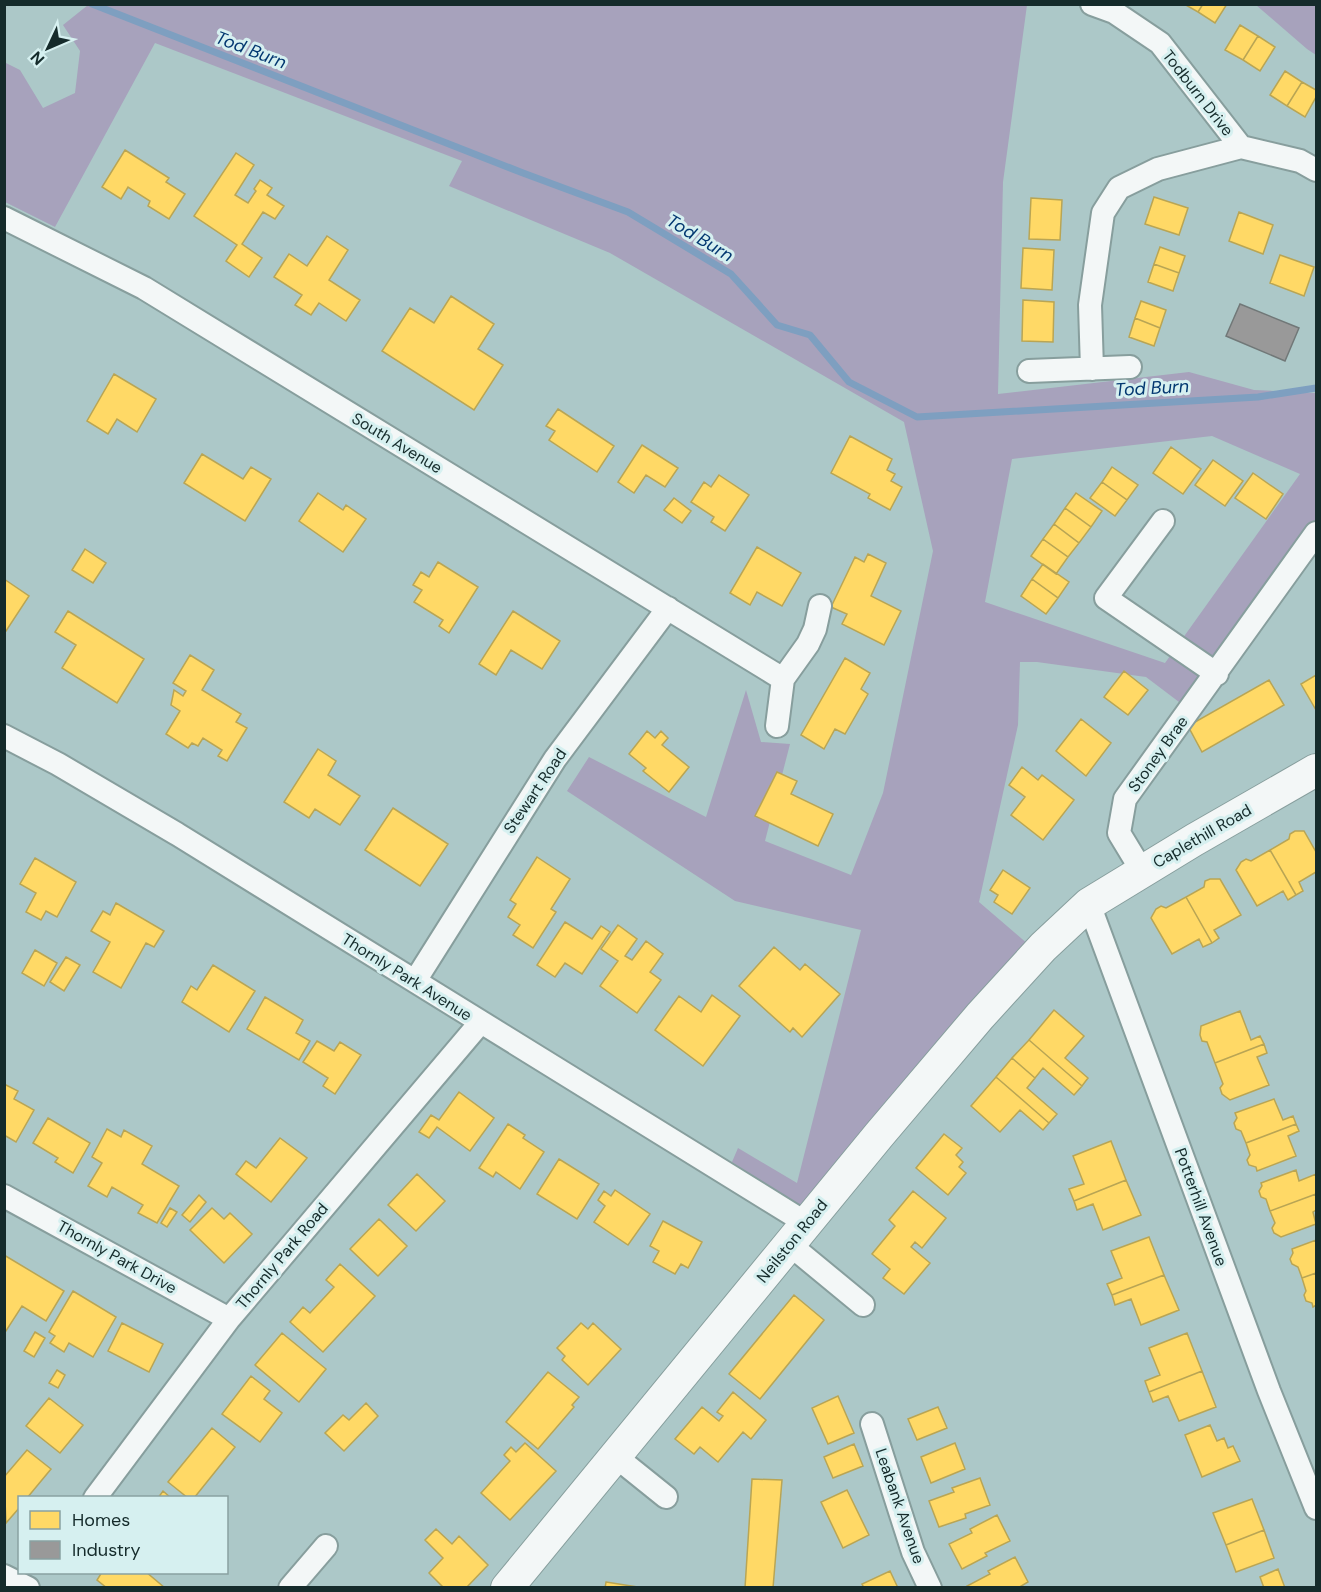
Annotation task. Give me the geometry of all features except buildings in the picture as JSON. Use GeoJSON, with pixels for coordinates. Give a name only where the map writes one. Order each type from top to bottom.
{"type":"FeatureCollection","features":[{"type":"Feature","properties":{"kind":"main road","name":"Caplethill Road"},"geometry":{"type":"LineString","coordinates":[[1089,904],[1317,770]]}},
{"type":"Feature","properties":{"kind":"main road","name":"Neilston Road"},"geometry":{"type":"LineString","coordinates":[[519,1583],[615,1456],[879,1134],[1013,978],[1089,904]]}},
{"type":"Feature","properties":{"kind":"street","name":"Todburn Drive"},"geometry":{"type":"LineString","coordinates":[[1092,4],[1114,12],[1160,43],[1240,147]]}},
{"type":"Feature","properties":{"kind":"street"},"geometry":{"type":"LineString","coordinates":[[1092,369],[1090,305],[1103,213],[1119,188],[1158,169],[1240,147],[1300,161],[1317,171]]}},
{"type":"Feature","properties":{"kind":"street","name":"South Avenue"},"geometry":{"type":"LineString","coordinates":[[4,219],[144,288],[783,679]]}},
{"type":"Feature","properties":{"kind":"street"},"geometry":{"type":"LineString","coordinates":[[1029,371],[1130,367]]}},
{"type":"Feature","properties":{"kind":"street"},"geometry":{"type":"LineString","coordinates":[[1163,521],[1106,598],[1217,674]]}},
{"type":"Feature","properties":{"kind":"street","name":"Stoney Brae"},"geometry":{"type":"LineString","coordinates":[[1142,871],[1119,833],[1125,799],[1317,533]]}},
{"type":"Feature","properties":{"kind":"street"},"geometry":{"type":"LineString","coordinates":[[777,726],[783,679],[808,644],[815,629],[820,606]]}},
{"type":"Feature","properties":{"kind":"street","name":"Stewart Road"},"geometry":{"type":"LineString","coordinates":[[415,981],[555,759],[668,608]]}},
{"type":"Feature","properties":{"kind":"street","name":"Thornly Park Avenue"},"geometry":{"type":"LineString","coordinates":[[4,736],[58,764],[177,834],[415,981],[798,1233],[863,1305]]}},
{"type":"Feature","properties":{"kind":"street","name":"Potterhill Avenue"},"geometry":{"type":"LineString","coordinates":[[1089,904],[1265,1380],[1317,1508]]}},
{"type":"Feature","properties":{"kind":"street","name":"Thornly Park Road"},"geometry":{"type":"LineString","coordinates":[[96,1496],[229,1319],[480,1023]]}},
{"type":"Feature","properties":{"kind":"street","name":"Thornly Park Drive"},"geometry":{"type":"LineString","coordinates":[[4,1196],[229,1319]]}},
{"type":"Feature","properties":{"kind":"street","name":"Leabank Avenue"},"geometry":{"type":"LineString","coordinates":[[872,1424],[913,1552],[930,1587]]}},
{"type":"Feature","properties":{"kind":"street"},"geometry":{"type":"LineString","coordinates":[[615,1456],[666,1497]]}},
{"type":"Feature","properties":{"kind":"street"},"geometry":{"type":"LineString","coordinates":[[290,1587],[326,1546]]}},
{"type":"Feature","properties":{"kind":"street"},"geometry":{"type":"LineString","coordinates":[[4,1576],[28,1587],[38,1574]]}},
{"type":"Feature","properties":{"kind":"shaded area"},"geometry":{"type":"Polygon","coordinates":[[[88,5],[1027,5],[1003,182],[998,394],[1189,372],[1254,390],[1316,393],[1316,520],[1183,705],[1146,677],[1037,662],[1020,662],[1018,725],[979,902],[1029,945],[800,1208],[732,1162],[738,1148],[797,1183],[861,930],[735,901],[567,791],[589,757],[706,817],[746,690],[761,742],[790,744],[765,841],[851,875],[883,793],[933,551],[904,422],[610,253],[449,186],[462,161],[155,43],[55,227],[5,202],[4,62],[20,70],[43,108],[75,93],[80,51],[63,25],[88,5]],[[1212,436],[1012,459],[985,602],[1165,663],[1300,474],[1212,436]]]}},
{"type":"Feature","properties":{"kind":"shaded area"},"geometry":{"type":"Polygon","coordinates":[[[1256,5],[1316,5],[1316,55],[1307,49],[1256,5]]]}},
{"type":"Feature","properties":{"kind":"waterway","name":"Tod Burn"},"geometry":{"type":"LineString","coordinates":[[92,4],[628,212],[731,274],[777,325],[810,335],[849,382],[917,417],[1258,397],[1316,388]]}}]}
